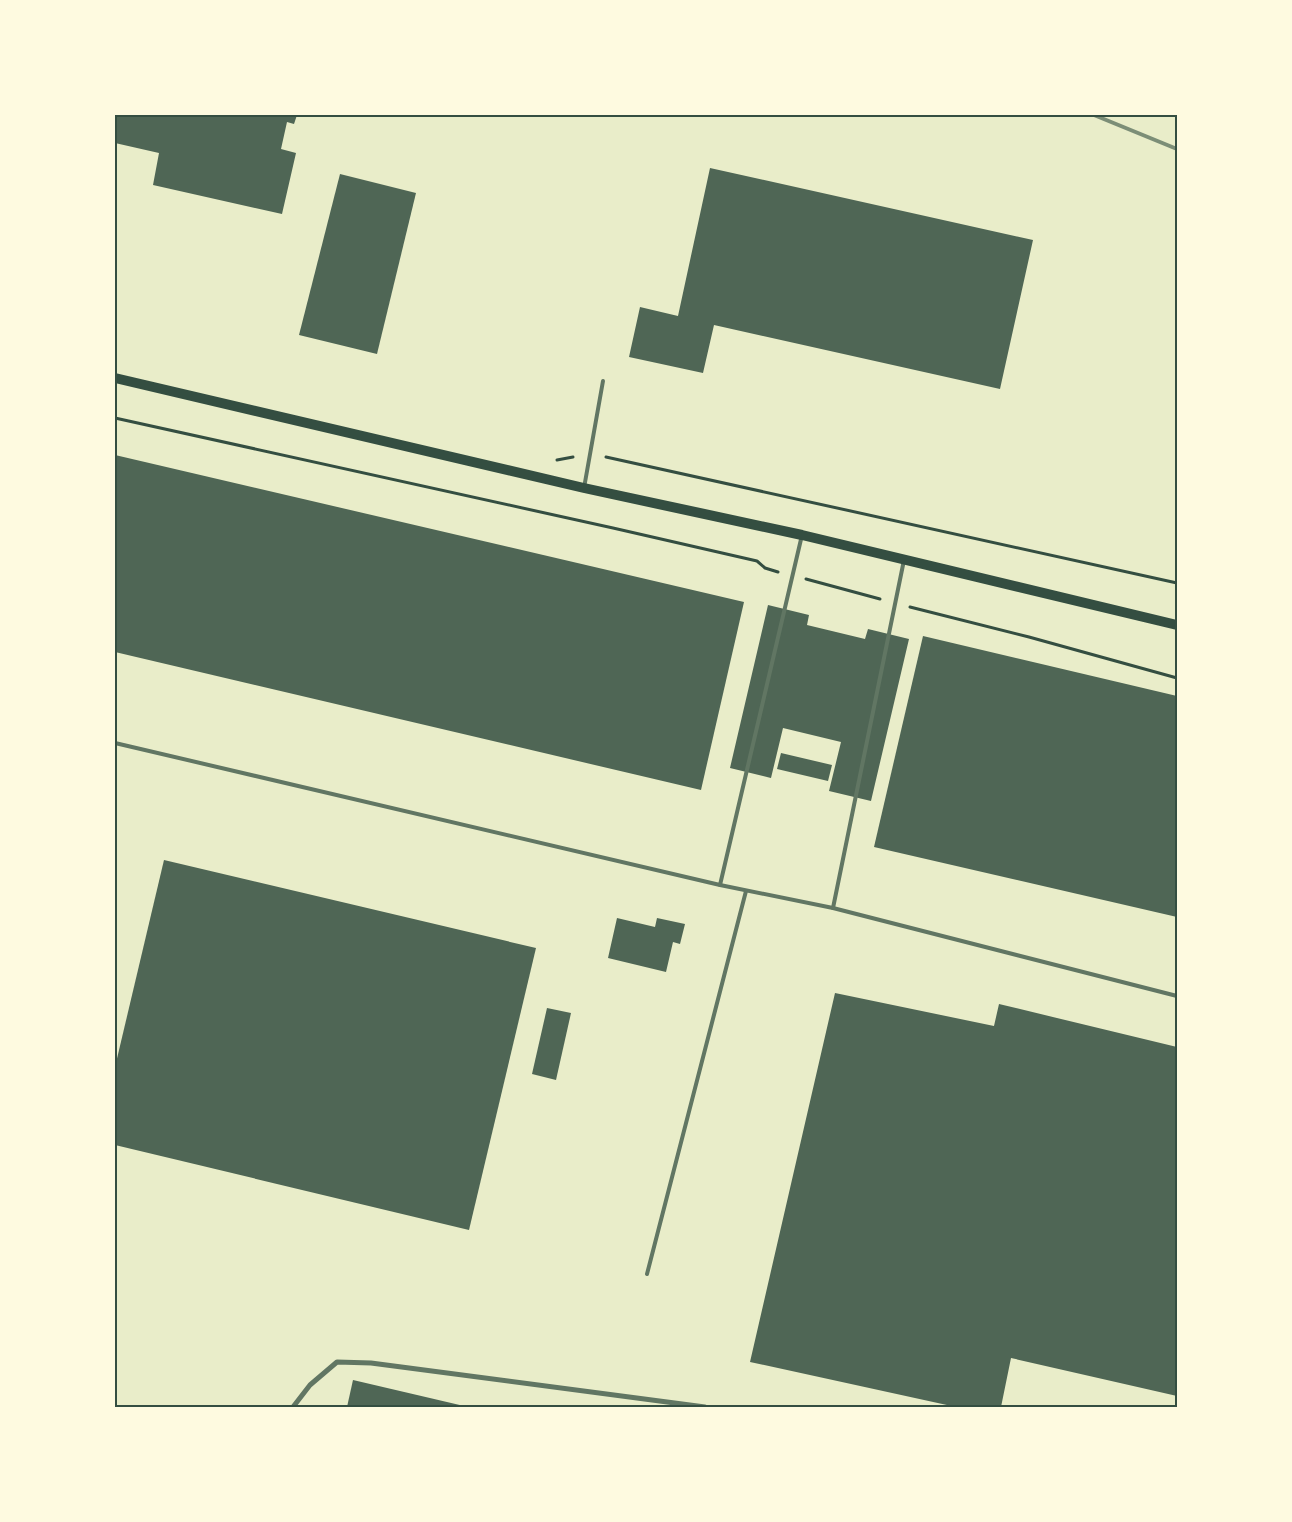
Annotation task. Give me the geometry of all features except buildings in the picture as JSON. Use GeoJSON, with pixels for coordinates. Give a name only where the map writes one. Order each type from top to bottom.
{"type":"FeatureCollection","features":[{"type":"Feature","properties":{"kind":"main road"},"geometry":{"type":"LineString","coordinates":[[115,378],[584,488],[802,535],[1177,625]]}},
{"type":"Feature","properties":{"kind":"street"},"geometry":{"type":"LineString","coordinates":[[293,1407],[310,1385],[338,1362],[371,1363],[705,1407]]}},
{"type":"Feature","properties":{"kind":"lane"},"geometry":{"type":"LineString","coordinates":[[584,488],[603,381]]}},
{"type":"Feature","properties":{"kind":"lane"},"geometry":{"type":"LineString","coordinates":[[720,885],[802,535]]}},
{"type":"Feature","properties":{"kind":"lane"},"geometry":{"type":"LineString","coordinates":[[833,908],[904,560]]}},
{"type":"Feature","properties":{"kind":"lane"},"geometry":{"type":"LineString","coordinates":[[115,743],[746,891],[833,908],[1177,996]]}},
{"type":"Feature","properties":{"kind":"lane"},"geometry":{"type":"LineString","coordinates":[[647,1274],[746,891]]}},
{"type":"Feature","properties":{"kind":"path"},"geometry":{"type":"LineString","coordinates":[[115,418],[613,528],[757,562],[765,568],[792,576],[1029,637],[1177,678]]}},
{"type":"Feature","properties":{"kind":"path"},"geometry":{"type":"LineString","coordinates":[[590,454],[1177,582]]}},
{"type":"Feature","properties":{"kind":"railway"},"geometry":{"type":"LineString","coordinates":[[1094,115],[1177,149]]}}]}
